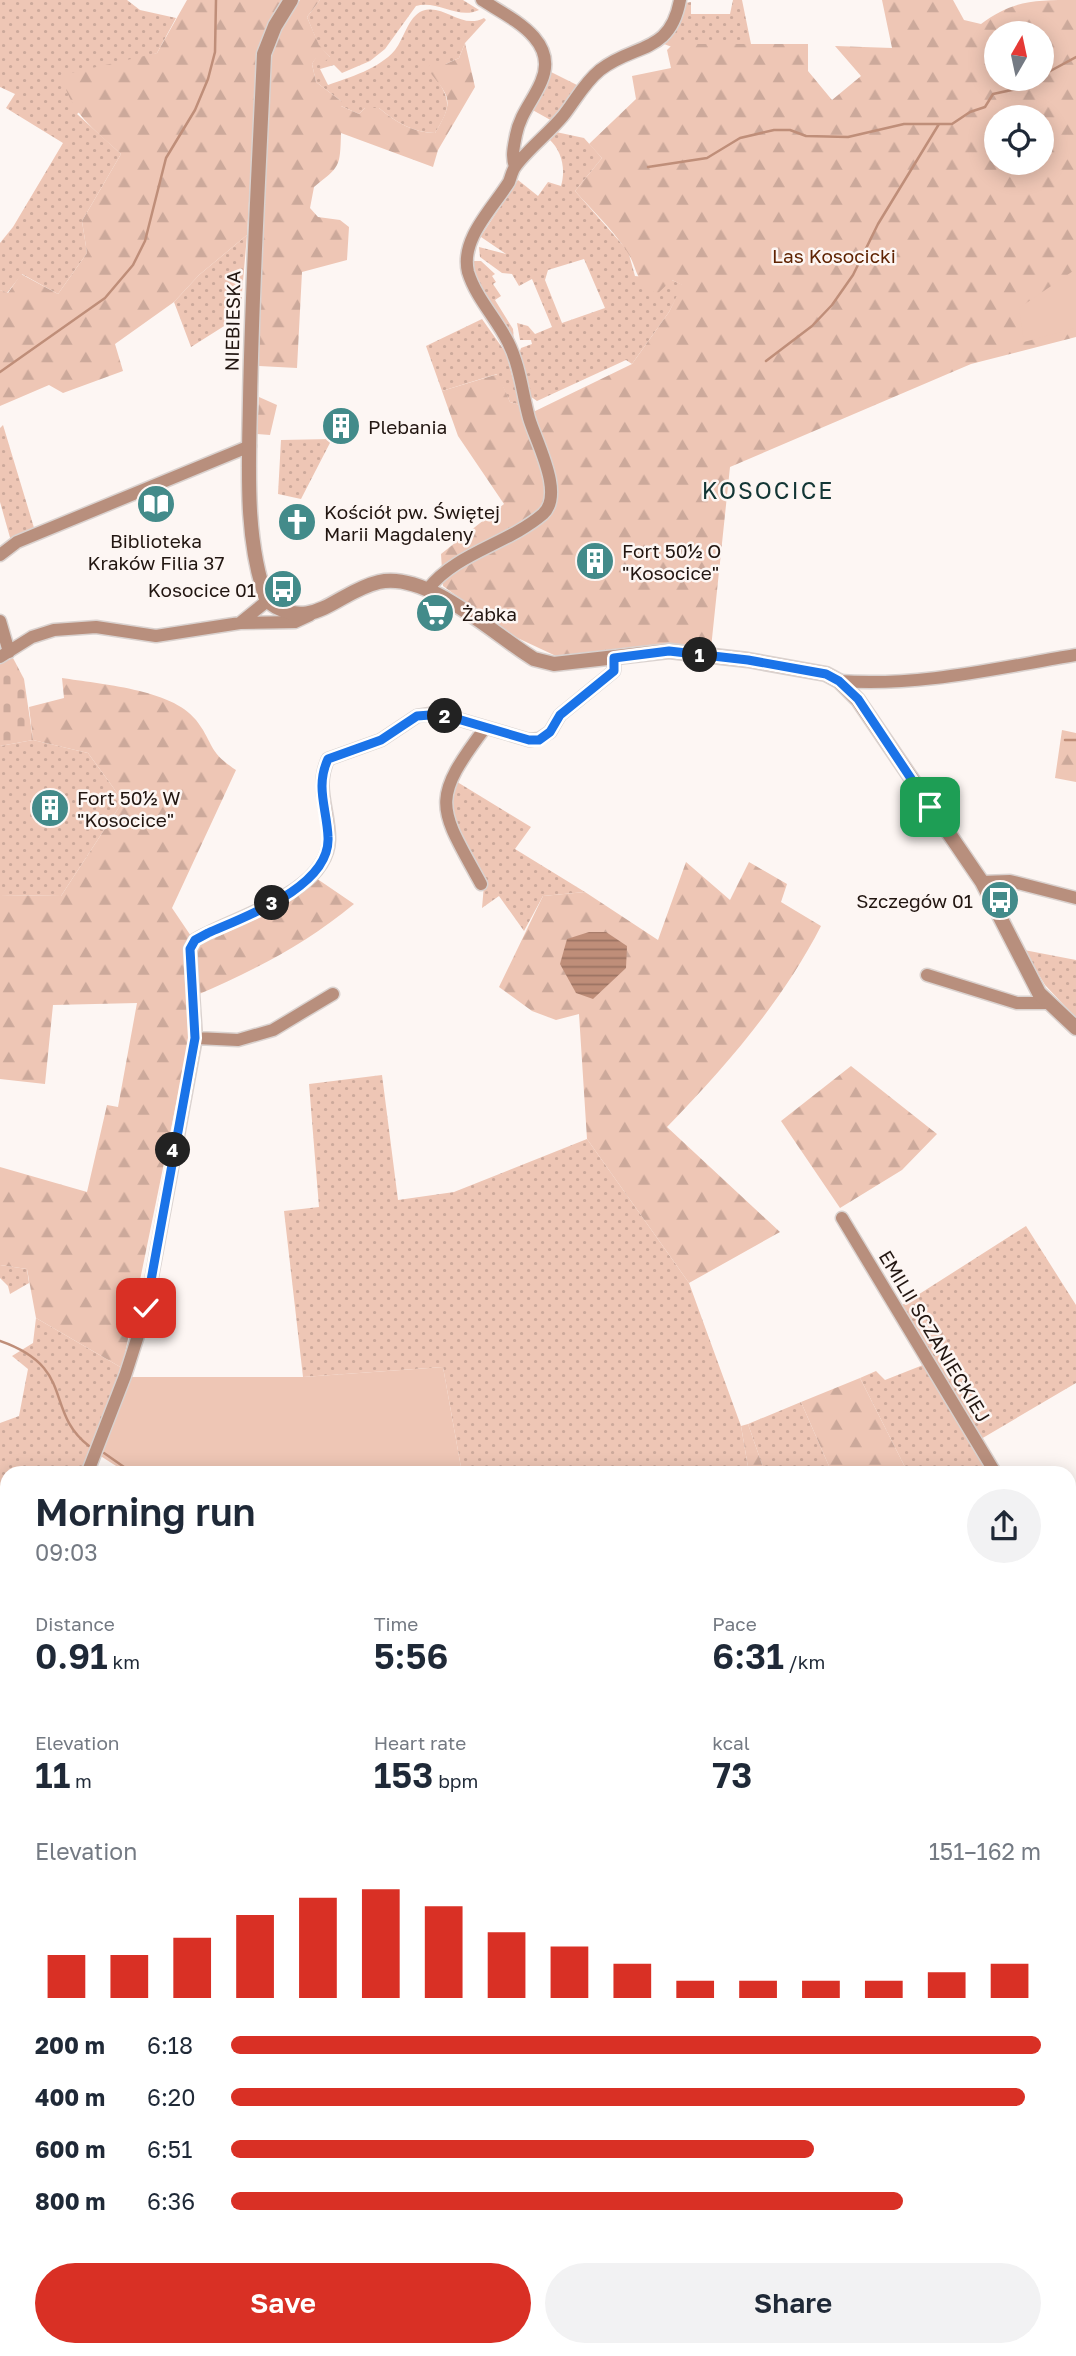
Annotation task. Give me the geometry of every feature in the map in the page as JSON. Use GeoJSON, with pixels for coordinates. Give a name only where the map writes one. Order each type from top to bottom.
{"type":"FeatureCollection","features":[{"type":"Feature","properties":{"kind":"street","name":"NIEBIESKA"},"geometry":{"type":"LineString","coordinates":[[267,601],[253,530],[250,446],[252,270],[264,54],[275,26],[291,0]]}},
{"type":"Feature","properties":{"kind":"street"},"geometry":{"type":"LineString","coordinates":[[482,0],[535,37],[545,54],[541,81],[518,123],[512,155],[515,167]]}},
{"type":"Feature","properties":{"kind":"street"},"geometry":{"type":"LineString","coordinates":[[428,589],[440,574],[525,526],[544,513],[550,503],[550,479],[529,418],[515,358],[475,289],[466,263],[471,240],[515,167],[599,71],[649,48],[670,29],[680,0]]}},
{"type":"Feature","properties":{"kind":"street"},"geometry":{"type":"LineString","coordinates":[[0,555],[17,542],[250,446]]}},
{"type":"Feature","properties":{"kind":"street"},"geometry":{"type":"LineString","coordinates":[[0,621],[4,654],[32,637],[74,627],[96,627],[156,636],[240,623],[295,622],[380,582],[410,582],[428,589],[534,659],[554,664],[669,651],[803,668],[839,681],[878,684],[920,681],[1076,655]]}},
{"type":"Feature","properties":{"kind":"street"},"geometry":{"type":"LineString","coordinates":[[240,623],[267,601],[292,615],[310,615]]}},
{"type":"Feature","properties":{"kind":"street"},"geometry":{"type":"LineString","coordinates":[[90,1466],[125,1376],[145,1314],[195,1038],[190,949],[195,940],[289,895],[314,872],[329,841],[320,780],[328,759],[381,740],[417,716],[442,715],[529,740],[539,740],[550,732],[560,715],[614,671],[614,658]]}},
{"type":"Feature","properties":{"kind":"street"},"geometry":{"type":"LineString","coordinates":[[839,681],[858,699],[982,882],[1039,993],[1076,1028]]}},
{"type":"Feature","properties":{"kind":"street"},"geometry":{"type":"LineString","coordinates":[[481,884],[444,811],[454,771],[485,728]]}},
{"type":"Feature","properties":{"kind":"street"},"geometry":{"type":"LineString","coordinates":[[982,882],[1010,881],[1076,898]]}},
{"type":"Feature","properties":{"kind":"street"},"geometry":{"type":"LineString","coordinates":[[927,975],[1017,1003],[1048,1003]]}},
{"type":"Feature","properties":{"kind":"street"},"geometry":{"type":"LineString","coordinates":[[195,1038],[238,1040],[273,1030],[333,994]]}},
{"type":"Feature","properties":{"kind":"street","name":"EMILII SCZANIECKIEJ"},"geometry":{"type":"LineString","coordinates":[[842,1218],[991,1466]]}},
{"type":"Feature","properties":{"kind":"green space"},"geometry":{"type":"Polygon","coordinates":[[[0,0],[127,0],[140,10],[176,18],[157,53],[142,58],[77,114],[121,154],[82,221],[87,253],[58,294],[22,274],[7,293],[0,290],[0,243],[13,227],[63,143],[6,108],[15,94],[0,87],[0,0]]]}},
{"type":"Feature","properties":{"kind":"green space"},"geometry":{"type":"Polygon","coordinates":[[[187,0],[285,0],[255,99],[247,235],[199,275],[174,302],[115,344],[123,371],[63,393],[49,385],[0,406],[0,290],[8,293],[21,274],[58,294],[87,253],[82,221],[121,154],[77,110],[65,88],[62,75],[157,53],[187,0]]]}},
{"type":"Feature","properties":{"kind":"green space"},"geometry":{"type":"Polygon","coordinates":[[[300,0],[320,0],[307,17],[319,45],[330,57],[324,62],[316,58],[312,64],[316,82],[341,101],[341,106],[359,114],[365,108],[379,108],[405,126],[435,133],[445,114],[447,100],[428,70],[430,62],[446,64],[459,58],[465,43],[475,87],[438,150],[433,167],[341,133],[337,165],[314,187],[310,208],[318,217],[340,220],[349,227],[347,260],[302,272],[297,368],[259,366],[258,236],[269,65],[277,36],[300,0]]]}},
{"type":"Feature","properties":{"kind":"green space"},"geometry":{"type":"Polygon","coordinates":[[[320,0],[463,0],[479,10],[463,13],[432,6],[416,6],[385,49],[370,61],[342,73],[334,65],[320,69],[328,85],[373,67],[395,50],[410,23],[422,11],[438,10],[468,21],[484,18],[486,20],[465,43],[459,58],[446,64],[439,83],[446,97],[447,108],[435,133],[405,126],[379,108],[365,108],[359,114],[341,106],[341,101],[316,82],[312,64],[316,57],[330,57],[319,46],[307,17],[320,0]]]}},
{"type":"Feature","properties":{"kind":"green space"},"geometry":{"type":"Polygon","coordinates":[[[733,0],[742,0],[751,44],[674,44],[672,47],[664,44],[684,3],[691,2],[691,14],[730,14],[733,0]]]}},
{"type":"Feature","properties":{"kind":"green space","name":"Las Kosocicki"},"geometry":{"type":"Polygon","coordinates":[[[882,0],[953,0],[964,20],[981,24],[984,22],[984,91],[1054,91],[1054,21],[986,21],[1004,10],[1025,3],[1076,0],[1076,337],[971,364],[730,467],[711,648],[664,648],[556,656],[509,634],[443,586],[441,554],[504,504],[458,436],[442,391],[498,374],[510,402],[520,405],[527,415],[632,364],[669,312],[682,285],[672,280],[657,294],[649,289],[640,279],[620,242],[575,191],[602,158],[589,144],[636,99],[632,76],[671,68],[667,50],[673,44],[808,44],[808,71],[832,100],[861,76],[835,46],[892,48],[882,0]]]}},
{"type":"Feature","properties":{"kind":"green space"},"geometry":{"type":"Polygon","coordinates":[[[597,64],[554,122],[529,108],[547,70],[579,86],[597,64]]]}},
{"type":"Feature","properties":{"kind":"green space"},"geometry":{"type":"Polygon","coordinates":[[[556,132],[584,138],[602,158],[575,191],[628,251],[635,276],[672,280],[683,285],[669,312],[632,364],[626,360],[537,401],[530,396],[519,354],[521,348],[532,344],[531,340],[520,340],[517,323],[528,326],[535,334],[552,327],[532,279],[519,286],[512,274],[502,273],[480,257],[479,247],[506,254],[481,237],[477,242],[518,180],[538,196],[548,182],[561,186],[562,161],[549,139],[556,132]],[[584,259],[548,270],[545,280],[562,323],[605,308],[584,259]]]}},
{"type":"Feature","properties":{"kind":"green space"},"geometry":{"type":"Polygon","coordinates":[[[247,235],[240,316],[191,347],[174,302],[199,275],[247,235]]]}},
{"type":"Feature","properties":{"kind":"green space"},"geometry":{"type":"Polygon","coordinates":[[[474,261],[481,261],[495,274],[492,276],[496,282],[493,284],[501,296],[495,300],[513,329],[514,343],[479,290],[471,262],[474,265],[474,261]]]}},
{"type":"Feature","properties":{"kind":"green space"},"geometry":{"type":"Polygon","coordinates":[[[1076,269],[1076,328],[1024,342],[1019,308],[1076,269]]]}},
{"type":"Feature","properties":{"kind":"green space"},"geometry":{"type":"Polygon","coordinates":[[[482,319],[506,353],[520,405],[510,402],[497,374],[442,391],[426,346],[482,319]]]}},
{"type":"Feature","properties":{"kind":"green space"},"geometry":{"type":"Polygon","coordinates":[[[259,397],[277,405],[270,435],[257,434],[259,397]]]}},
{"type":"Feature","properties":{"kind":"green space"},"geometry":{"type":"Polygon","coordinates":[[[3,425],[35,531],[11,541],[0,502],[0,428],[3,425]]]}},
{"type":"Feature","properties":{"kind":"green space"},"geometry":{"type":"Polygon","coordinates":[[[332,439],[301,499],[278,494],[281,440],[332,439]]]}},
{"type":"Feature","properties":{"kind":"green space"},"geometry":{"type":"Polygon","coordinates":[[[13,658],[24,679],[33,740],[0,746],[0,663],[13,658]]]}},
{"type":"Feature","properties":{"kind":"green space"},"geometry":{"type":"Polygon","coordinates":[[[62,678],[134,690],[170,701],[196,720],[215,752],[236,770],[172,908],[193,939],[184,947],[189,1041],[122,1368],[36,1318],[27,1269],[0,1265],[0,1167],[87,1192],[107,1105],[118,1107],[137,1003],[53,1005],[45,1084],[0,1079],[0,895],[61,896],[123,801],[88,753],[33,740],[29,707],[64,698],[62,678]]]}},
{"type":"Feature","properties":{"kind":"green space"},"geometry":{"type":"Polygon","coordinates":[[[1062,730],[1076,733],[1076,782],[1055,778],[1062,730]]]}},
{"type":"Feature","properties":{"kind":"green space"},"geometry":{"type":"Polygon","coordinates":[[[33,740],[88,753],[123,801],[61,896],[0,895],[0,746],[33,740]]]}},
{"type":"Feature","properties":{"kind":"green space"},"geometry":{"type":"Polygon","coordinates":[[[454,780],[531,827],[515,849],[585,892],[543,896],[524,931],[499,896],[482,908],[484,885],[446,811],[454,780]]]}},
{"type":"Feature","properties":{"kind":"green space"},"geometry":{"type":"Polygon","coordinates":[[[686,862],[730,900],[749,862],[787,884],[781,902],[821,926],[771,1007],[710,1081],[667,1127],[780,1232],[689,1283],[587,1139],[579,1014],[556,1020],[532,1011],[499,987],[543,896],[585,892],[658,940],[686,862]]]}},
{"type":"Feature","properties":{"kind":"green space"},"geometry":{"type":"Polygon","coordinates":[[[313,876],[354,904],[279,956],[197,995],[192,950],[201,939],[313,876]]]}},
{"type":"Feature","properties":{"kind":"green space"},"geometry":{"type":"Polygon","coordinates":[[[1024,950],[1076,960],[1076,1018],[1045,985],[1024,950]]]}},
{"type":"Feature","properties":{"kind":"green space"},"geometry":{"type":"Polygon","coordinates":[[[851,1066],[937,1134],[902,1170],[840,1208],[781,1121],[851,1066]]]}},
{"type":"Feature","properties":{"kind":"green space"},"geometry":{"type":"Polygon","coordinates":[[[382,1075],[398,1200],[454,1192],[587,1139],[689,1283],[741,1426],[748,1466],[461,1466],[443,1367],[303,1377],[284,1211],[319,1207],[309,1084],[382,1075]]]}},
{"type":"Feature","properties":{"kind":"green space"},"geometry":{"type":"Polygon","coordinates":[[[1026,1226],[1076,1305],[1076,1383],[981,1439],[902,1305],[1026,1226]]]}},
{"type":"Feature","properties":{"kind":"green space"},"geometry":{"type":"Polygon","coordinates":[[[0,1265],[27,1269],[29,1283],[10,1294],[8,1286],[0,1278],[0,1265]]]}},
{"type":"Feature","properties":{"kind":"green space"},"geometry":{"type":"Polygon","coordinates":[[[36,1318],[122,1368],[83,1466],[0,1466],[0,1423],[19,1416],[28,1369],[12,1356],[33,1343],[36,1318]]]}},
{"type":"Feature","properties":{"kind":"green space"},"geometry":{"type":"Polygon","coordinates":[[[923,1365],[984,1466],[904,1466],[860,1378],[876,1371],[885,1380],[923,1365]]]}},
{"type":"Feature","properties":{"kind":"green space"},"geometry":{"type":"Polygon","coordinates":[[[443,1367],[461,1466],[116,1466],[99,1455],[131,1377],[303,1377],[443,1367]]]}},
{"type":"Feature","properties":{"kind":"green space"},"geometry":{"type":"Polygon","coordinates":[[[860,1378],[904,1466],[829,1466],[801,1402],[860,1378]]]}},
{"type":"Feature","properties":{"kind":"green space"},"geometry":{"type":"Polygon","coordinates":[[[801,1402],[829,1466],[763,1466],[748,1424],[801,1402]]]}},
{"type":"Feature","properties":{"kind":"green space"},"geometry":{"type":"Polygon","coordinates":[[[748,1424],[763,1466],[748,1466],[741,1426],[748,1424]]]}},
{"type":"Feature","properties":{"kind":"shaded area"},"geometry":{"type":"Polygon","coordinates":[[[589,932],[606,932],[627,946],[626,968],[593,999],[576,993],[560,964],[567,939],[589,932]]]}},
{"type":"Feature","properties":{"kind":"waterway"},"geometry":{"type":"LineString","coordinates":[[0,372],[105,298],[133,265],[145,241],[166,158],[195,110],[208,79],[215,52],[216,0]]}},
{"type":"Feature","properties":{"kind":"waterway"},"geometry":{"type":"LineString","coordinates":[[1054,69],[1076,57]]}},
{"type":"Feature","properties":{"kind":"waterway"},"geometry":{"type":"LineString","coordinates":[[648,167],[707,158],[740,138],[774,130],[790,130],[806,136],[848,137],[904,124],[952,124],[970,112],[985,107],[993,94],[1007,91]]}},
{"type":"Feature","properties":{"kind":"waterway"},"geometry":{"type":"LineString","coordinates":[[766,361],[812,326],[832,305],[853,275],[878,224],[939,124]]}},
{"type":"Feature","properties":{"kind":"waterway"},"geometry":{"type":"LineString","coordinates":[[1065,740],[1076,740]]}},
{"type":"Feature","properties":{"kind":"waterway"},"geometry":{"type":"LineString","coordinates":[[0,1341],[24,1352],[40,1364],[50,1377],[75,1432],[89,1446]]}},
{"type":"Feature","properties":{"kind":"waterway"},"geometry":{"type":"LineString","coordinates":[[104,1453],[123,1466]]}},
{"type":"Feature","properties":{"kind":"place","name":"Plebania"},"geometry":{"type":"Point","coordinates":[341,426]}},
{"type":"Feature","properties":{"kind":"place","name":"Biblioteka Kraków Filia 37"},"geometry":{"type":"Point","coordinates":[156,504]}},
{"type":"Feature","properties":{"kind":"place","name":"Kościół pw. Świętej Marii Magdaleny"},"geometry":{"type":"Point","coordinates":[297,522]}},
{"type":"Feature","properties":{"kind":"place","name":"Fort 50½ O \"Kosocice\""},"geometry":{"type":"Point","coordinates":[595,561]}},
{"type":"Feature","properties":{"kind":"place","name":"Kosocice 01"},"geometry":{"type":"Point","coordinates":[283,589]}},
{"type":"Feature","properties":{"kind":"place","name":"Żabka"},"geometry":{"type":"Point","coordinates":[435,613]}},
{"type":"Feature","properties":{"kind":"place","name":"Fort 50½ W \"Kosocice\""},"geometry":{"type":"Point","coordinates":[50,808]}},
{"type":"Feature","properties":{"kind":"place","name":"Szczegów 01"},"geometry":{"type":"Point","coordinates":[1000,900]}},
{"type":"Feature","properties":{"kind":"district","name":"KOSOCICE"},"geometry":{"type":"Point","coordinates":[768,490]}},
{"type":"Feature","properties":{"kind":"route"},"geometry":{"type":"LineString","coordinates":[[146,1308],[181,1103],[195,1038],[190,949],[195,940],[289,895],[314,872],[329,841],[320,780],[328,759],[381,740],[417,716],[442,715],[529,740],[539,740],[550,732],[560,715],[614,671],[614,658],[669,651],[803,668],[826,674],[839,681],[858,699],[930,807]]}}]}
